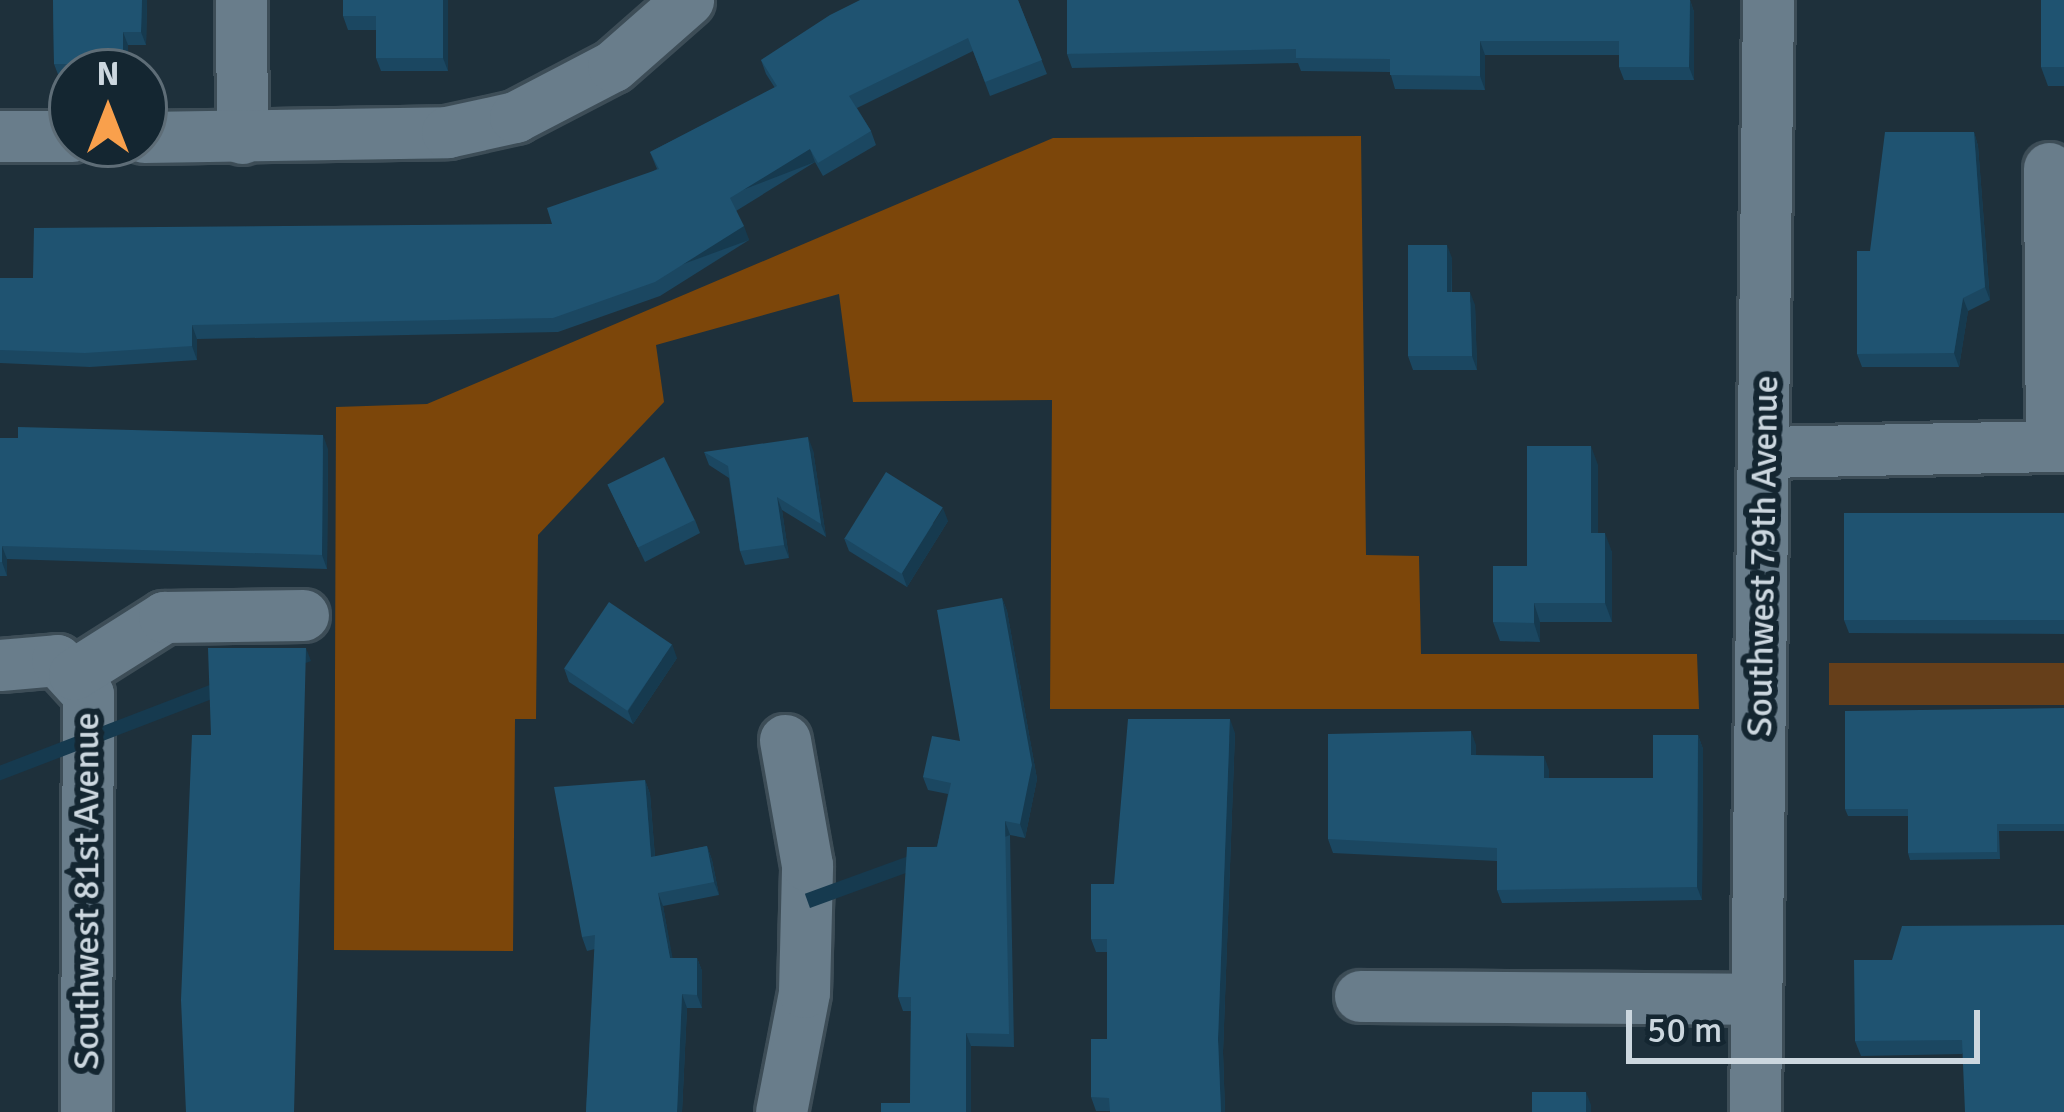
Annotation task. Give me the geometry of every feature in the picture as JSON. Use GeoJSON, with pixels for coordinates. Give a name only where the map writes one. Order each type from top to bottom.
{"type":"FeatureCollection","features":[{"type":"Feature","properties":{"kind":"street"},"geometry":{"type":"LineString","coordinates":[[242,0],[242,138]]}},
{"type":"Feature","properties":{"kind":"street"},"geometry":{"type":"LineString","coordinates":[[168,136],[448,132],[515,117],[613,66],[688,0]]}},
{"type":"Feature","properties":{"kind":"street","name":"Southwest 79th Avenue"},"geometry":{"type":"LineString","coordinates":[[1755,1112],[1768,0]]}},
{"type":"Feature","properties":{"kind":"street"},"geometry":{"type":"LineString","coordinates":[[0,136],[48,136]]}},
{"type":"Feature","properties":{"kind":"street"},"geometry":{"type":"LineString","coordinates":[[1766,452],[2058,446],[2049,168]]}},
{"type":"Feature","properties":{"kind":"street"},"geometry":{"type":"LineString","coordinates":[[0,665],[57,660],[74,674],[164,617],[304,615]]}},
{"type":"Feature","properties":{"kind":"street","name":"Southwest 81st Avenue"},"geometry":{"type":"LineString","coordinates":[[74,674],[92,725],[86,1112]]}},
{"type":"Feature","properties":{"kind":"street"},"geometry":{"type":"LineString","coordinates":[[781,1112],[804,992],[807,866],[785,740]]}},
{"type":"Feature","properties":{"kind":"street"},"geometry":{"type":"LineString","coordinates":[[1360,996],[1756,999]]}},
{"type":"Feature","properties":{"kind":"shaded area"},"geometry":{"type":"Polygon","coordinates":[[[1361,136],[1366,555],[1419,556],[1421,654],[1697,654],[1699,709],[1050,709],[1052,400],[853,402],[839,294],[656,345],[664,402],[538,535],[536,719],[515,719],[513,951],[334,950],[336,407],[427,404],[1053,138],[1361,136]]]}},
{"type":"Feature","properties":{"kind":"shaded area"},"geometry":{"type":"Polygon","coordinates":[[[1829,663],[2064,663],[2064,705],[1829,705],[1829,663]]]}},
{"type":"Feature","properties":{"kind":"building"},"geometry":{"type":"Polygon","coordinates":[[[53,0],[142,0],[141,32],[123,32],[123,48],[54,48],[53,0]]]}},
{"type":"Feature","properties":{"kind":"building"},"geometry":{"type":"Polygon","coordinates":[[[343,0],[443,0],[443,58],[376,58],[376,16],[343,16],[343,0]]]}},
{"type":"Feature","properties":{"kind":"building"},"geometry":{"type":"Polygon","coordinates":[[[860,0],[1018,0],[1042,60],[985,82],[968,38],[849,96],[871,131],[818,163],[810,149],[730,198],[744,226],[655,282],[553,318],[192,325],[192,346],[85,353],[0,350],[0,278],[33,278],[34,228],[552,224],[547,208],[659,169],[650,152],[777,86],[761,60],[860,0]]]}},
{"type":"Feature","properties":{"kind":"building"},"geometry":{"type":"Polygon","coordinates":[[[1067,0],[1690,0],[1689,67],[1619,67],[1619,41],[1480,41],[1480,76],[1390,75],[1390,59],[1296,58],[1296,49],[1067,54],[1067,0]]]}},
{"type":"Feature","properties":{"kind":"building"},"geometry":{"type":"Polygon","coordinates":[[[2041,0],[2064,0],[2064,67],[2041,67],[2041,0]]]}},
{"type":"Feature","properties":{"kind":"building"},"geometry":{"type":"Polygon","coordinates":[[[1885,132],[1974,132],[1985,287],[1963,298],[1954,353],[1857,354],[1857,251],[1870,251],[1885,132]]]}},
{"type":"Feature","properties":{"kind":"building"},"geometry":{"type":"Polygon","coordinates":[[[1408,245],[1447,245],[1447,292],[1470,292],[1472,356],[1408,356],[1408,245]]]}},
{"type":"Feature","properties":{"kind":"building"},"geometry":{"type":"Polygon","coordinates":[[[18,427],[323,435],[322,555],[2,546],[0,562],[0,438],[18,438],[18,427]]]}},
{"type":"Feature","properties":{"kind":"building"},"geometry":{"type":"Polygon","coordinates":[[[808,437],[821,524],[777,497],[784,545],[740,551],[728,466],[704,452],[808,437]]]}},
{"type":"Feature","properties":{"kind":"building"},"geometry":{"type":"Polygon","coordinates":[[[1527,446],[1591,446],[1591,533],[1605,533],[1605,603],[1534,603],[1534,623],[1493,622],[1493,566],[1527,566],[1527,446]]]}},
{"type":"Feature","properties":{"kind":"building"},"geometry":{"type":"Polygon","coordinates":[[[664,457],[695,520],[638,548],[607,485],[664,457]]]}},
{"type":"Feature","properties":{"kind":"building"},"geometry":{"type":"Polygon","coordinates":[[[886,472],[943,508],[901,574],[845,538],[886,472]]]}},
{"type":"Feature","properties":{"kind":"building"},"geometry":{"type":"Polygon","coordinates":[[[1844,513],[2064,513],[2064,620],[1844,620],[1844,513]]]}},
{"type":"Feature","properties":{"kind":"building"},"geometry":{"type":"Polygon","coordinates":[[[1002,598],[1032,765],[1020,824],[1005,821],[1009,1034],[966,1033],[966,1112],[881,1112],[881,1103],[910,1103],[911,997],[898,997],[907,847],[937,847],[951,783],[923,777],[932,736],[960,741],[937,610],[1002,598]]]}},
{"type":"Feature","properties":{"kind":"building"},"geometry":{"type":"Polygon","coordinates":[[[609,602],[672,644],[627,711],[564,668],[609,602]]]}},
{"type":"Feature","properties":{"kind":"building"},"geometry":{"type":"Polygon","coordinates":[[[208,648],[306,648],[294,1112],[186,1112],[181,1000],[192,735],[211,735],[208,648]]]}},
{"type":"Feature","properties":{"kind":"building"},"geometry":{"type":"Polygon","coordinates":[[[2064,708],[2064,824],[1997,824],[1997,852],[1908,853],[1908,809],[1845,809],[1845,711],[2064,708]]]}},
{"type":"Feature","properties":{"kind":"building"},"geometry":{"type":"Polygon","coordinates":[[[1128,719],[1230,719],[1218,1039],[1221,1112],[1110,1112],[1109,1098],[1091,1097],[1091,1039],[1107,1039],[1107,939],[1091,939],[1091,884],[1114,884],[1128,719]]]}},
{"type":"Feature","properties":{"kind":"building"},"geometry":{"type":"Polygon","coordinates":[[[1471,731],[1471,755],[1544,756],[1544,778],[1653,778],[1653,735],[1698,735],[1697,887],[1497,890],[1497,848],[1328,839],[1328,734],[1471,731]]]}},
{"type":"Feature","properties":{"kind":"building"},"geometry":{"type":"Polygon","coordinates":[[[645,780],[651,857],[707,846],[714,882],[658,893],[670,958],[697,958],[697,995],[682,994],[677,1112],[586,1112],[595,935],[582,937],[554,787],[645,780]]]}},
{"type":"Feature","properties":{"kind":"building"},"geometry":{"type":"Polygon","coordinates":[[[2064,925],[2064,1112],[1965,1112],[1962,1040],[1855,1041],[1854,960],[1892,960],[1902,926],[2064,925]]]}},
{"type":"Feature","properties":{"kind":"building"},"geometry":{"type":"Polygon","coordinates":[[[1532,1092],[1586,1092],[1586,1112],[1532,1112],[1532,1092]]]}}]}
